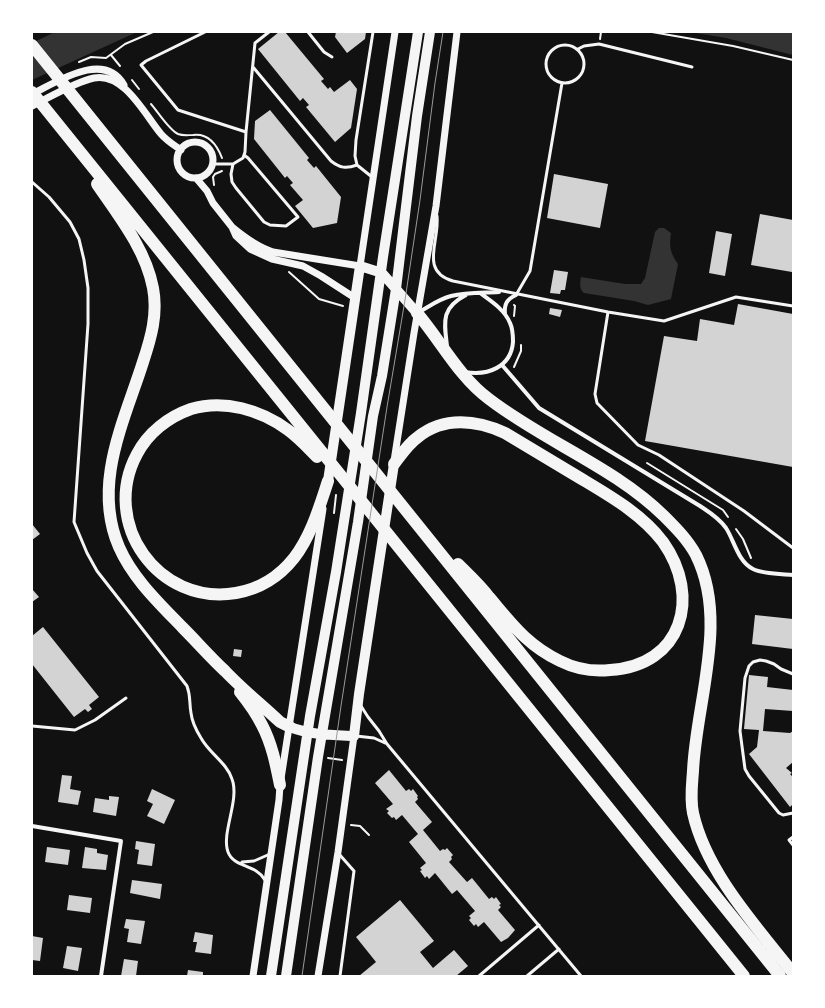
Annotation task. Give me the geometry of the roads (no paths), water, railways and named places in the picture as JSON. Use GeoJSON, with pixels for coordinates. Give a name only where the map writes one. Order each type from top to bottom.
{"type":"FeatureCollection","features":[{"type":"Feature","properties":{"kind":"highway"},"geometry":{"type":"LineString","coordinates":[[32,45],[780,976]]}},
{"type":"Feature","properties":{"kind":"highway"},"geometry":{"type":"LineString","coordinates":[[32,93],[303,436],[360,499],[744,976]]}},
{"type":"Feature","properties":{"kind":"highway"},"geometry":{"type":"LineString","coordinates":[[57,123],[134,240],[147,267],[153,288],[155,314],[153,331],[120,429],[110,464],[108,499],[113,531],[125,558],[145,587],[225,671],[280,722],[290,727]]}},
{"type":"Feature","properties":{"kind":"highway"},"geometry":{"type":"LineString","coordinates":[[417,313],[476,389],[495,404],[606,472],[642,496],[679,531],[696,556],[707,589],[710,621],[709,651],[693,764],[691,798],[693,811],[703,841],[727,888],[793,973]]}},
{"type":"Feature","properties":{"kind":"highway"},"geometry":{"type":"LineString","coordinates":[[303,436],[288,430],[266,417],[238,407],[208,406],[192,409],[177,415],[162,424],[142,445],[133,461],[127,478],[126,508],[128,521],[138,547],[146,559],[159,571],[170,580],[190,590],[217,595],[244,592],[256,588],[270,581],[282,571],[293,560],[303,546],[310,533],[328,481]]}},
{"type":"Feature","properties":{"kind":"highway"},"geometry":{"type":"LineString","coordinates":[[394,464],[418,436],[432,428],[448,423],[472,422],[487,426],[521,443],[618,501],[642,520],[657,535],[672,557],[681,579],[683,600],[678,627],[668,644],[651,658],[641,663],[616,670],[601,671],[573,667],[546,654],[524,637],[474,580],[430,539]]}},
{"type":"Feature","properties":{"kind":"highway"},"geometry":{"type":"LineString","coordinates":[[225,671],[262,725],[273,755],[280,785]]}},
{"type":"Feature","properties":{"kind":"main road"},"geometry":{"type":"LineString","coordinates":[[271,976],[308,733],[346,509],[418,32]]}},
{"type":"Feature","properties":{"kind":"main road"},"geometry":{"type":"LineString","coordinates":[[286,976],[322,735],[358,522],[373,416],[382,376],[396,289],[417,116],[430,32]]}},
{"type":"Feature","properties":{"kind":"main road"},"geometry":{"type":"LineString","coordinates":[[328,481],[360,266],[382,273],[417,313]]}},
{"type":"Feature","properties":{"kind":"main road"},"geometry":{"type":"LineString","coordinates":[[290,727],[308,733],[322,735],[354,736],[394,464]]}},
{"type":"Feature","properties":{"kind":"street"},"geometry":{"type":"LineString","coordinates":[[232,227],[260,247],[273,252],[360,266],[395,32]]}},
{"type":"Feature","properties":{"kind":"street"},"geometry":{"type":"LineString","coordinates":[[394,464],[417,313],[436,206],[457,32]]}},
{"type":"Feature","properties":{"kind":"street"},"geometry":{"type":"LineString","coordinates":[[32,93],[77,72],[95,69],[104,70],[115,74],[122,81],[128,92]]}},
{"type":"Feature","properties":{"kind":"street"},"geometry":{"type":"LineString","coordinates":[[32,106],[95,78],[110,79],[118,83],[128,92],[163,136],[181,150]]}},
{"type":"Feature","properties":{"kind":"street"},"geometry":{"type":"LineString","coordinates":[[207,191],[208,173],[213,164],[211,151],[202,143],[190,143],[181,150],[178,157],[180,169],[188,176],[196,178],[208,173]]}},
{"type":"Feature","properties":{"kind":"street"},"geometry":{"type":"LineString","coordinates":[[196,178],[232,227],[236,236],[254,251],[272,260],[303,266],[321,276],[354,303]]}},
{"type":"Feature","properties":{"kind":"street"},"geometry":{"type":"LineString","coordinates":[[417,313],[443,299],[470,293],[499,292]]}},
{"type":"Feature","properties":{"kind":"street"},"geometry":{"type":"LineString","coordinates":[[448,353],[445,326],[446,314],[448,309],[455,302],[470,293]]}},
{"type":"Feature","properties":{"kind":"street"},"geometry":{"type":"LineString","coordinates":[[461,371],[481,373],[497,368],[502,365],[510,355],[513,339],[512,328],[505,314],[494,303],[480,293]]}},
{"type":"Feature","properties":{"kind":"street"},"geometry":{"type":"LineString","coordinates":[[505,314],[506,302],[516,294]]}},
{"type":"Feature","properties":{"kind":"street"},"geometry":{"type":"LineString","coordinates":[[502,365],[539,408],[700,506],[715,517],[726,529],[745,562],[750,567],[756,570],[793,575]]}},
{"type":"Feature","properties":{"kind":"street"},"geometry":{"type":"LineString","coordinates":[[252,976],[280,785],[328,481]]}},
{"type":"Feature","properties":{"kind":"street"},"geometry":{"type":"LineString","coordinates":[[318,976],[338,852],[354,736]]}},
{"type":"Feature","properties":{"kind":"street"},"geometry":{"type":"LineString","coordinates":[[32,826],[121,841],[101,976]]}},
{"type":"Feature","properties":{"kind":"lane"},"geometry":{"type":"LineString","coordinates":[[205,32],[146,61],[141,65],[178,110],[246,132]]}},
{"type":"Feature","properties":{"kind":"lane"},"geometry":{"type":"LineString","coordinates":[[213,164],[233,164],[243,158],[255,43],[269,32]]}},
{"type":"Feature","properties":{"kind":"lane"},"geometry":{"type":"LineString","coordinates":[[308,32],[324,52],[332,57]]}},
{"type":"Feature","properties":{"kind":"lane"},"geometry":{"type":"LineString","coordinates":[[373,32],[356,140],[355,156],[357,165],[373,177]]}},
{"type":"Feature","properties":{"kind":"lane"},"geometry":{"type":"LineString","coordinates":[[578,49],[584,46],[599,44],[692,67]]}},
{"type":"Feature","properties":{"kind":"lane"},"geometry":{"type":"LineString","coordinates":[[557,46],[571,46],[578,49],[582,55],[584,68],[581,75],[576,80],[570,83],[562,83],[556,81],[550,76],[547,70],[547,56],[551,50],[557,46]]}},
{"type":"Feature","properties":{"kind":"lane"},"geometry":{"type":"LineString","coordinates":[[252,67],[332,161],[343,168],[350,168],[357,165]]}},
{"type":"Feature","properties":{"kind":"lane"},"geometry":{"type":"LineString","coordinates":[[516,294],[530,270],[562,83]]}},
{"type":"Feature","properties":{"kind":"lane"},"geometry":{"type":"LineString","coordinates":[[233,164],[231,174],[232,182],[264,222],[278,226],[289,225],[298,217],[244,155]]}},
{"type":"Feature","properties":{"kind":"lane"},"geometry":{"type":"LineString","coordinates":[[32,182],[49,197],[70,222],[79,239],[88,288],[88,324],[74,522],[97,571],[187,686],[195,729],[202,741],[226,769],[232,779],[234,794],[226,842],[228,852],[235,861],[260,872],[266,882]]}},
{"type":"Feature","properties":{"kind":"lane"},"geometry":{"type":"LineString","coordinates":[[436,206],[437,219],[433,259],[434,265],[439,274],[453,281],[499,292],[664,321],[736,297],[793,306]]}},
{"type":"Feature","properties":{"kind":"lane"},"geometry":{"type":"LineString","coordinates":[[608,312],[594,394],[597,403],[638,445],[660,455],[738,506],[793,548]]}},
{"type":"Feature","properties":{"kind":"lane"},"geometry":{"type":"LineString","coordinates":[[793,674],[781,670],[774,664],[766,661],[760,660],[753,662],[749,666],[745,678],[740,731],[744,764],[749,776],[779,813],[783,815],[793,813]]}},
{"type":"Feature","properties":{"kind":"lane"},"geometry":{"type":"LineString","coordinates":[[359,694],[363,710],[380,731],[387,744],[581,976]]}},
{"type":"Feature","properties":{"kind":"lane"},"geometry":{"type":"LineString","coordinates":[[32,726],[75,730],[95,720],[126,698]]}},
{"type":"Feature","properties":{"kind":"lane"},"geometry":{"type":"LineString","coordinates":[[354,736],[374,738],[387,744]]}},
{"type":"Feature","properties":{"kind":"lane"},"geometry":{"type":"LineString","coordinates":[[793,836],[789,840],[793,845]]}},
{"type":"Feature","properties":{"kind":"lane"},"geometry":{"type":"LineString","coordinates":[[338,852],[354,871],[340,976]]}},
{"type":"Feature","properties":{"kind":"lane"},"geometry":{"type":"LineString","coordinates":[[235,861],[254,861],[270,854]]}},
{"type":"Feature","properties":{"kind":"lane"},"geometry":{"type":"LineString","coordinates":[[479,976],[539,925]]}},
{"type":"Feature","properties":{"kind":"lane"},"geometry":{"type":"LineString","coordinates":[[527,976],[559,949]]}},
{"type":"Feature","properties":{"kind":"tram line"},"geometry":{"type":"LineString","coordinates":[[302,976],[341,706],[420,200],[443,32]]}}]}
